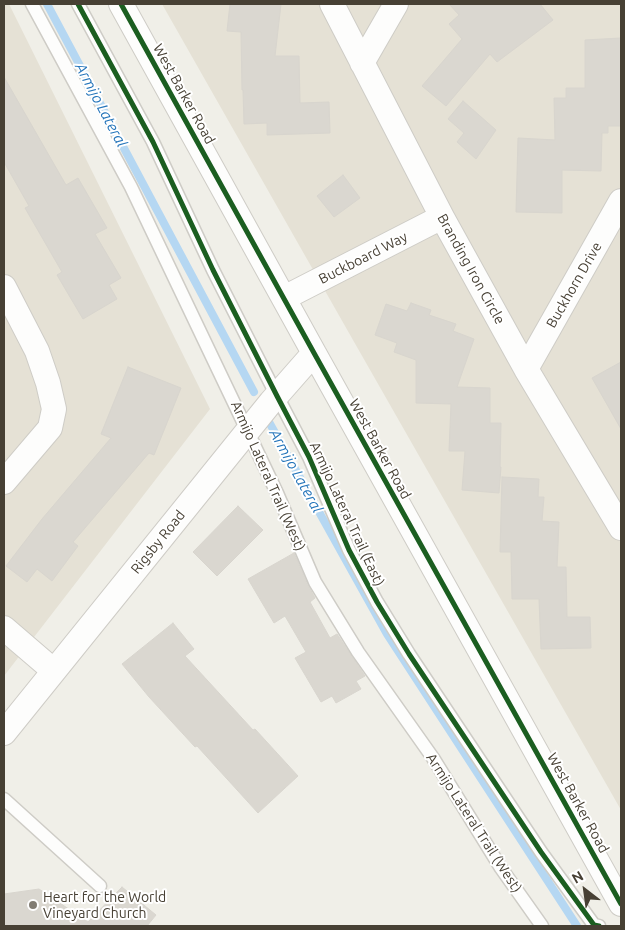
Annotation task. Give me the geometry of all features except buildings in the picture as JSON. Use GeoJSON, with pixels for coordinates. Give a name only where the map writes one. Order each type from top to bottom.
{"type":"FeatureCollection","features":[{"type":"Feature","properties":{"kind":"street","name":"West Barker Road"},"geometry":{"type":"LineString","coordinates":[[121,4],[621,904]]}},
{"type":"Feature","properties":{"kind":"street","name":"Branding Iron Circle"},"geometry":{"type":"LineString","coordinates":[[332,4],[442,217],[526,369],[621,528]]}},
{"type":"Feature","properties":{"kind":"street"},"geometry":{"type":"LineString","coordinates":[[362,62],[396,4]]}},
{"type":"Feature","properties":{"kind":"street","name":"Buckhorn Drive"},"geometry":{"type":"LineString","coordinates":[[526,369],[621,201]]}},
{"type":"Feature","properties":{"kind":"street","name":"Buckboard Way"},"geometry":{"type":"LineString","coordinates":[[284,298],[442,217]]}},
{"type":"Feature","properties":{"kind":"street"},"geometry":{"type":"LineString","coordinates":[[4,287],[37,351],[48,383],[54,409],[50,428],[4,482]]}},
{"type":"Feature","properties":{"kind":"street","name":"Rigsby Road"},"geometry":{"type":"LineString","coordinates":[[4,733],[248,430],[314,353]]}},
{"type":"Feature","properties":{"kind":"street"},"geometry":{"type":"LineString","coordinates":[[4,628],[54,671]]}},
{"type":"Feature","properties":{"kind":"lane","name":"Armijo Lateral Trail (West)"},"geometry":{"type":"LineString","coordinates":[[32,4],[131,187],[248,430],[315,582],[358,652],[433,758],[501,868],[542,926]]}},
{"type":"Feature","properties":{"kind":"lane","name":"Armijo Lateral Trail (East)"},"geometry":{"type":"LineString","coordinates":[[78,4],[153,142],[213,270],[309,456],[349,550],[377,602],[409,654],[541,852],[594,925],[598,926]]}},
{"type":"Feature","properties":{"kind":"lane"},"geometry":{"type":"LineString","coordinates":[[6,807],[100,886]]}},
{"type":"Feature","properties":{"kind":"shaded area"},"geometry":{"type":"Polygon","coordinates":[[[4,4],[9,4],[210,409],[4,676],[4,4]]]}},
{"type":"Feature","properties":{"kind":"shaded area"},"geometry":{"type":"Polygon","coordinates":[[[162,4],[621,4],[621,810],[349,333],[162,4]]]}},
{"type":"Feature","properties":{"kind":"waterway","name":"Armijo Lateral"},"geometry":{"type":"LineString","coordinates":[[47,4],[254,392]]}},
{"type":"Feature","properties":{"kind":"waterway","name":"Armijo Lateral"},"geometry":{"type":"LineString","coordinates":[[269,422],[387,634],[577,926]]}},
{"type":"Feature","properties":{"kind":"cycle path"},"geometry":{"type":"LineString","coordinates":[[78,4],[153,142],[213,270],[309,457],[349,550],[377,602],[409,654],[541,852],[594,925],[599,926]]}},
{"type":"Feature","properties":{"kind":"cycle path"},"geometry":{"type":"LineString","coordinates":[[121,4],[621,904]]}},
{"type":"Feature","properties":{"kind":"place","name":"Heart for the World Vineyard Church"},"geometry":{"type":"Point","coordinates":[33,905]}}]}
